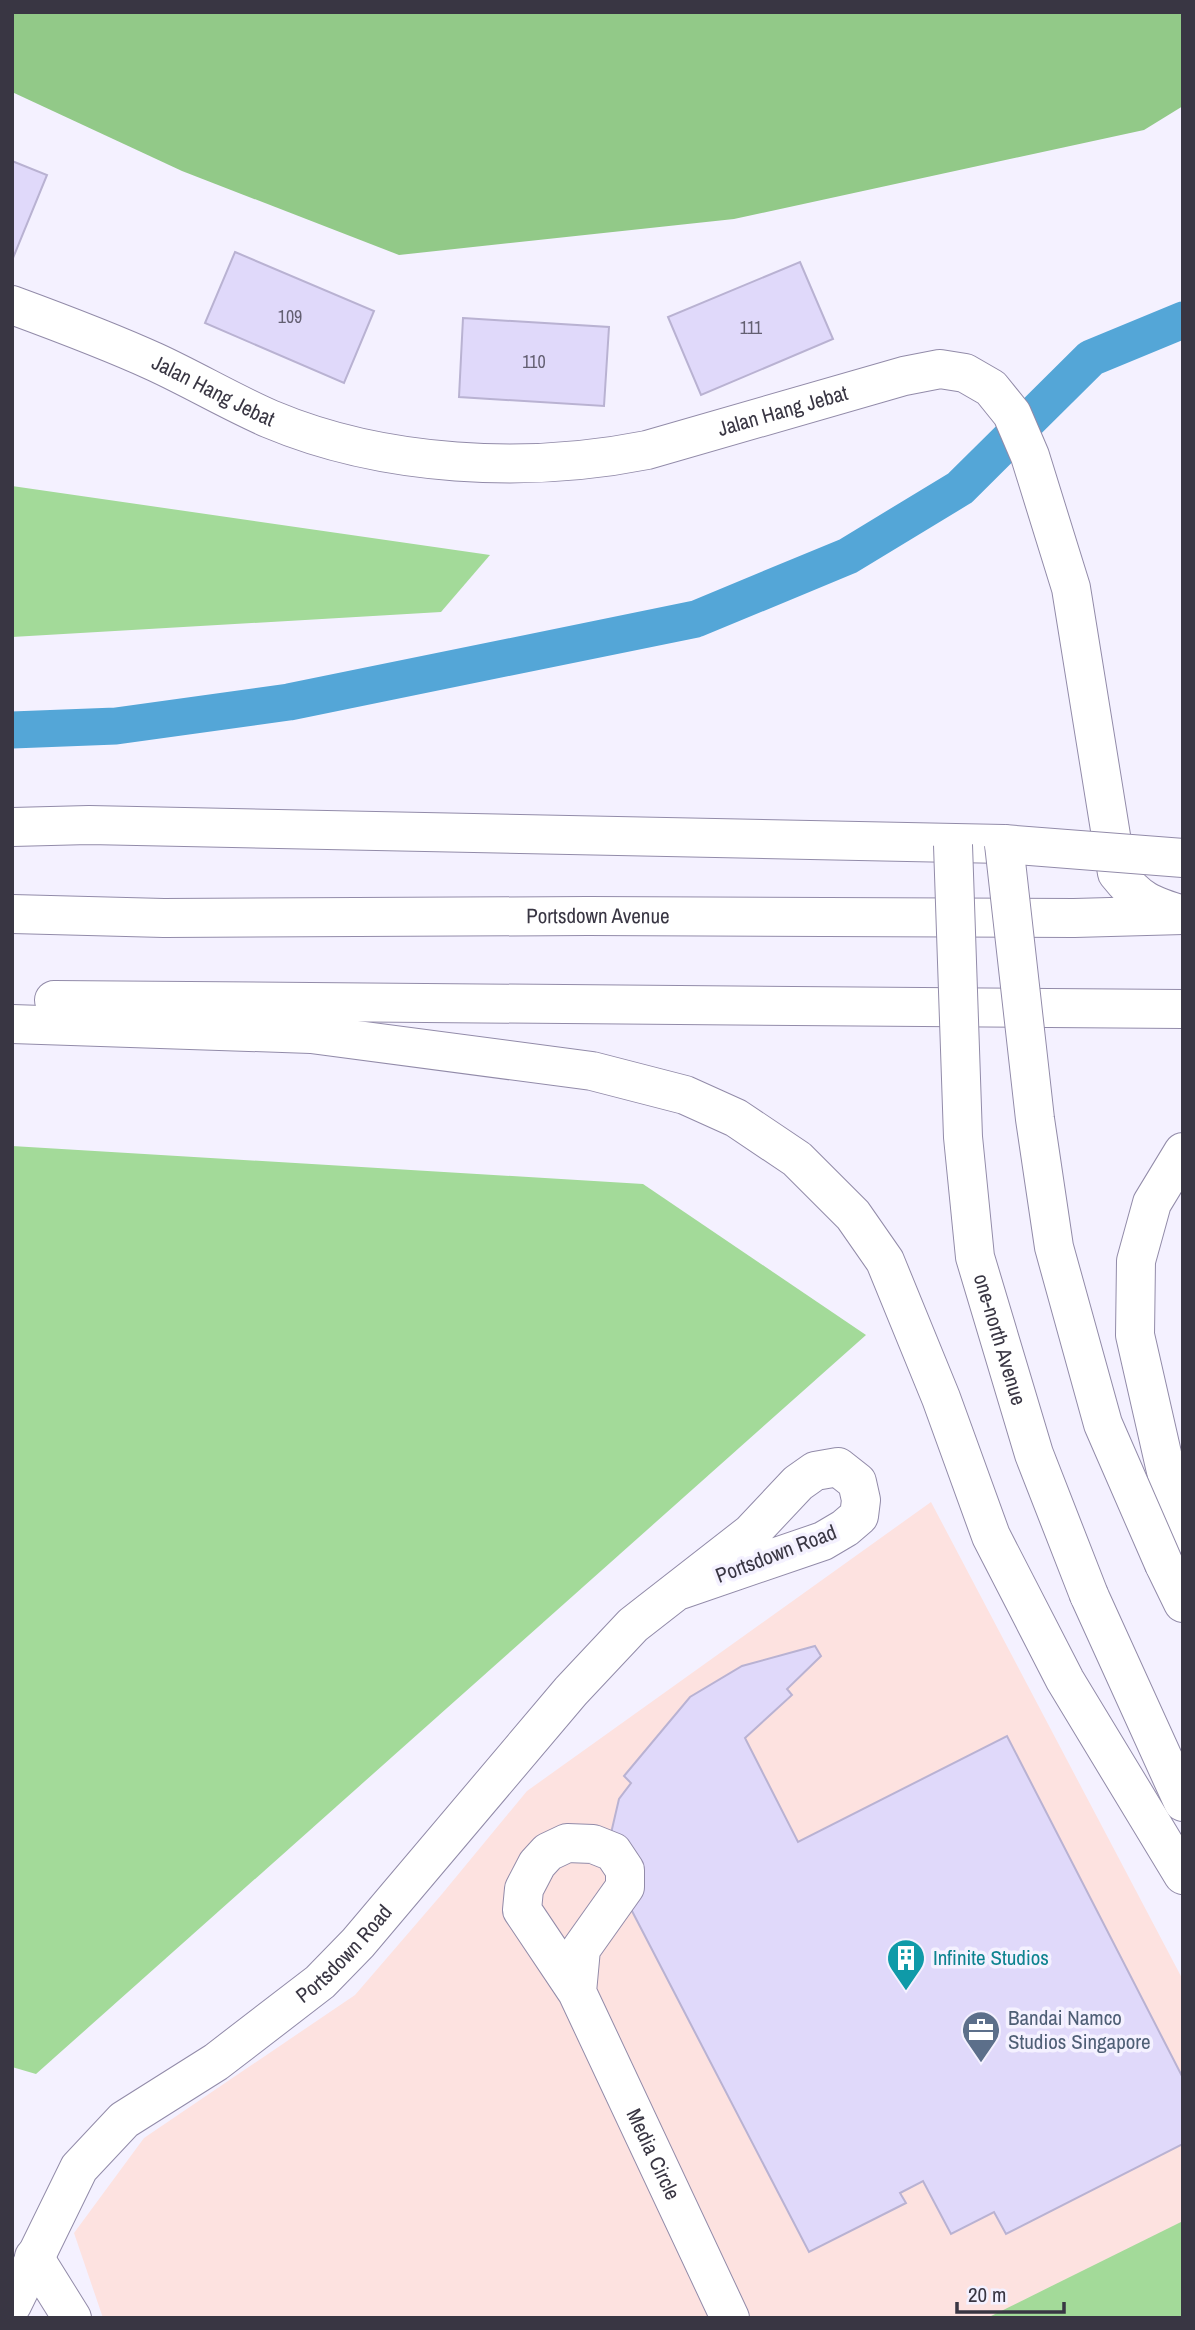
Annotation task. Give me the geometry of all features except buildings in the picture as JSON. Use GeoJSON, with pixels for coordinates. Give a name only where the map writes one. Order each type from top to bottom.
{"type":"FeatureCollection","features":[{"type":"Feature","properties":{"kind":"main road","name":"Jalan Hang Jebat"},"geometry":{"type":"LineString","coordinates":[[12,305],[120,346],[281,423],[336,442],[452,461],[520,464],[608,458],[647,450],[904,376],[940,369],[965,373],[991,388],[1012,414],[1030,456],[1052,524],[1071,588],[1117,873]]}},
{"type":"Feature","properties":{"kind":"main road"},"geometry":{"type":"LineString","coordinates":[[12,827],[89,825],[1004,844],[1183,858]]}},
{"type":"Feature","properties":{"kind":"main road"},"geometry":{"type":"LineString","coordinates":[[1004,844],[1035,1119],[1054,1247],[1103,1424],[1173,1555]]}},
{"type":"Feature","properties":{"kind":"main road","name":"one-north Avenue"},"geometry":{"type":"LineString","coordinates":[[953,845],[963,1136],[975,1256],[1034,1454],[1089,1595],[1183,1802]]}},
{"type":"Feature","properties":{"kind":"main road"},"geometry":{"type":"LineString","coordinates":[[1058,918],[1104,898],[1117,873],[1133,894],[1153,906],[1183,915]]}},
{"type":"Feature","properties":{"kind":"main road","name":"Portsdown Avenue"},"geometry":{"type":"LineString","coordinates":[[12,914],[164,918],[1058,918],[1183,915]]}},
{"type":"Feature","properties":{"kind":"main road"},"geometry":{"type":"LineString","coordinates":[[12,999],[1183,1009]]}},
{"type":"Feature","properties":{"kind":"main road"},"geometry":{"type":"LineString","coordinates":[[12,1024],[310,1034],[592,1071],[685,1095],[736,1118],[797,1159],[853,1215],[884,1261],[940,1398],[991,1536],[1065,1680],[1183,1875]]}},
{"type":"Feature","properties":{"kind":"main road"},"geometry":{"type":"LineString","coordinates":[[1183,1152],[1152,1203],[1136,1261],[1135,1322],[1135,1335],[1183,1603]]}},
{"type":"Feature","properties":{"kind":"main road","name":"Portsdown Road"},"geometry":{"type":"LineString","coordinates":[[12,2305],[79,2168],[124,2120],[216,2062],[320,1982],[358,1943],[571,1691],[633,1625],[680,1590]]}},
{"type":"Feature","properties":{"kind":"main road","name":"Media Circle"},"geometry":{"type":"LineString","coordinates":[[577,1992],[730,2318]]}},
{"type":"Feature","properties":{"kind":"main road"},"geometry":{"type":"LineString","coordinates":[[34,2257],[72,2318]]}},
{"type":"Feature","properties":{"kind":"shaded area"},"geometry":{"type":"Polygon","coordinates":[[[931,1502],[1183,1980],[1183,2318],[103,2318],[74,2233],[144,2138],[355,1995],[527,1791],[931,1502]]]}},
{"type":"Feature","properties":{"kind":"green space"},"geometry":{"type":"Polygon","coordinates":[[[12,12],[1183,12],[1183,106],[1144,130],[734,219],[399,255],[182,171],[12,92],[12,12]]]}},
{"type":"Feature","properties":{"kind":"green space"},"geometry":{"type":"Polygon","coordinates":[[[12,486],[490,555],[441,612],[12,637],[12,486]]]}},
{"type":"Feature","properties":{"kind":"green space"},"geometry":{"type":"Polygon","coordinates":[[[12,1146],[643,1184],[866,1335],[36,2074],[12,2067],[12,1146]]]}},
{"type":"Feature","properties":{"kind":"green space"},"geometry":{"type":"Polygon","coordinates":[[[1183,2221],[1183,2318],[987,2318],[1183,2221]]]}},
{"type":"Feature","properties":{"kind":"waterway"},"geometry":{"type":"LineString","coordinates":[[12,730],[116,726],[289,702],[696,619],[848,556],[960,488],[1091,358],[1183,320]]}},
{"type":"Feature","properties":{"kind":"place","name":"Infinite Studios"},"geometry":{"type":"Point","coordinates":[906,1992]}},
{"type":"Feature","properties":{"kind":"place","name":"Bandai Namco Studios Singapore"},"geometry":{"type":"Point","coordinates":[981,2064]}}]}
